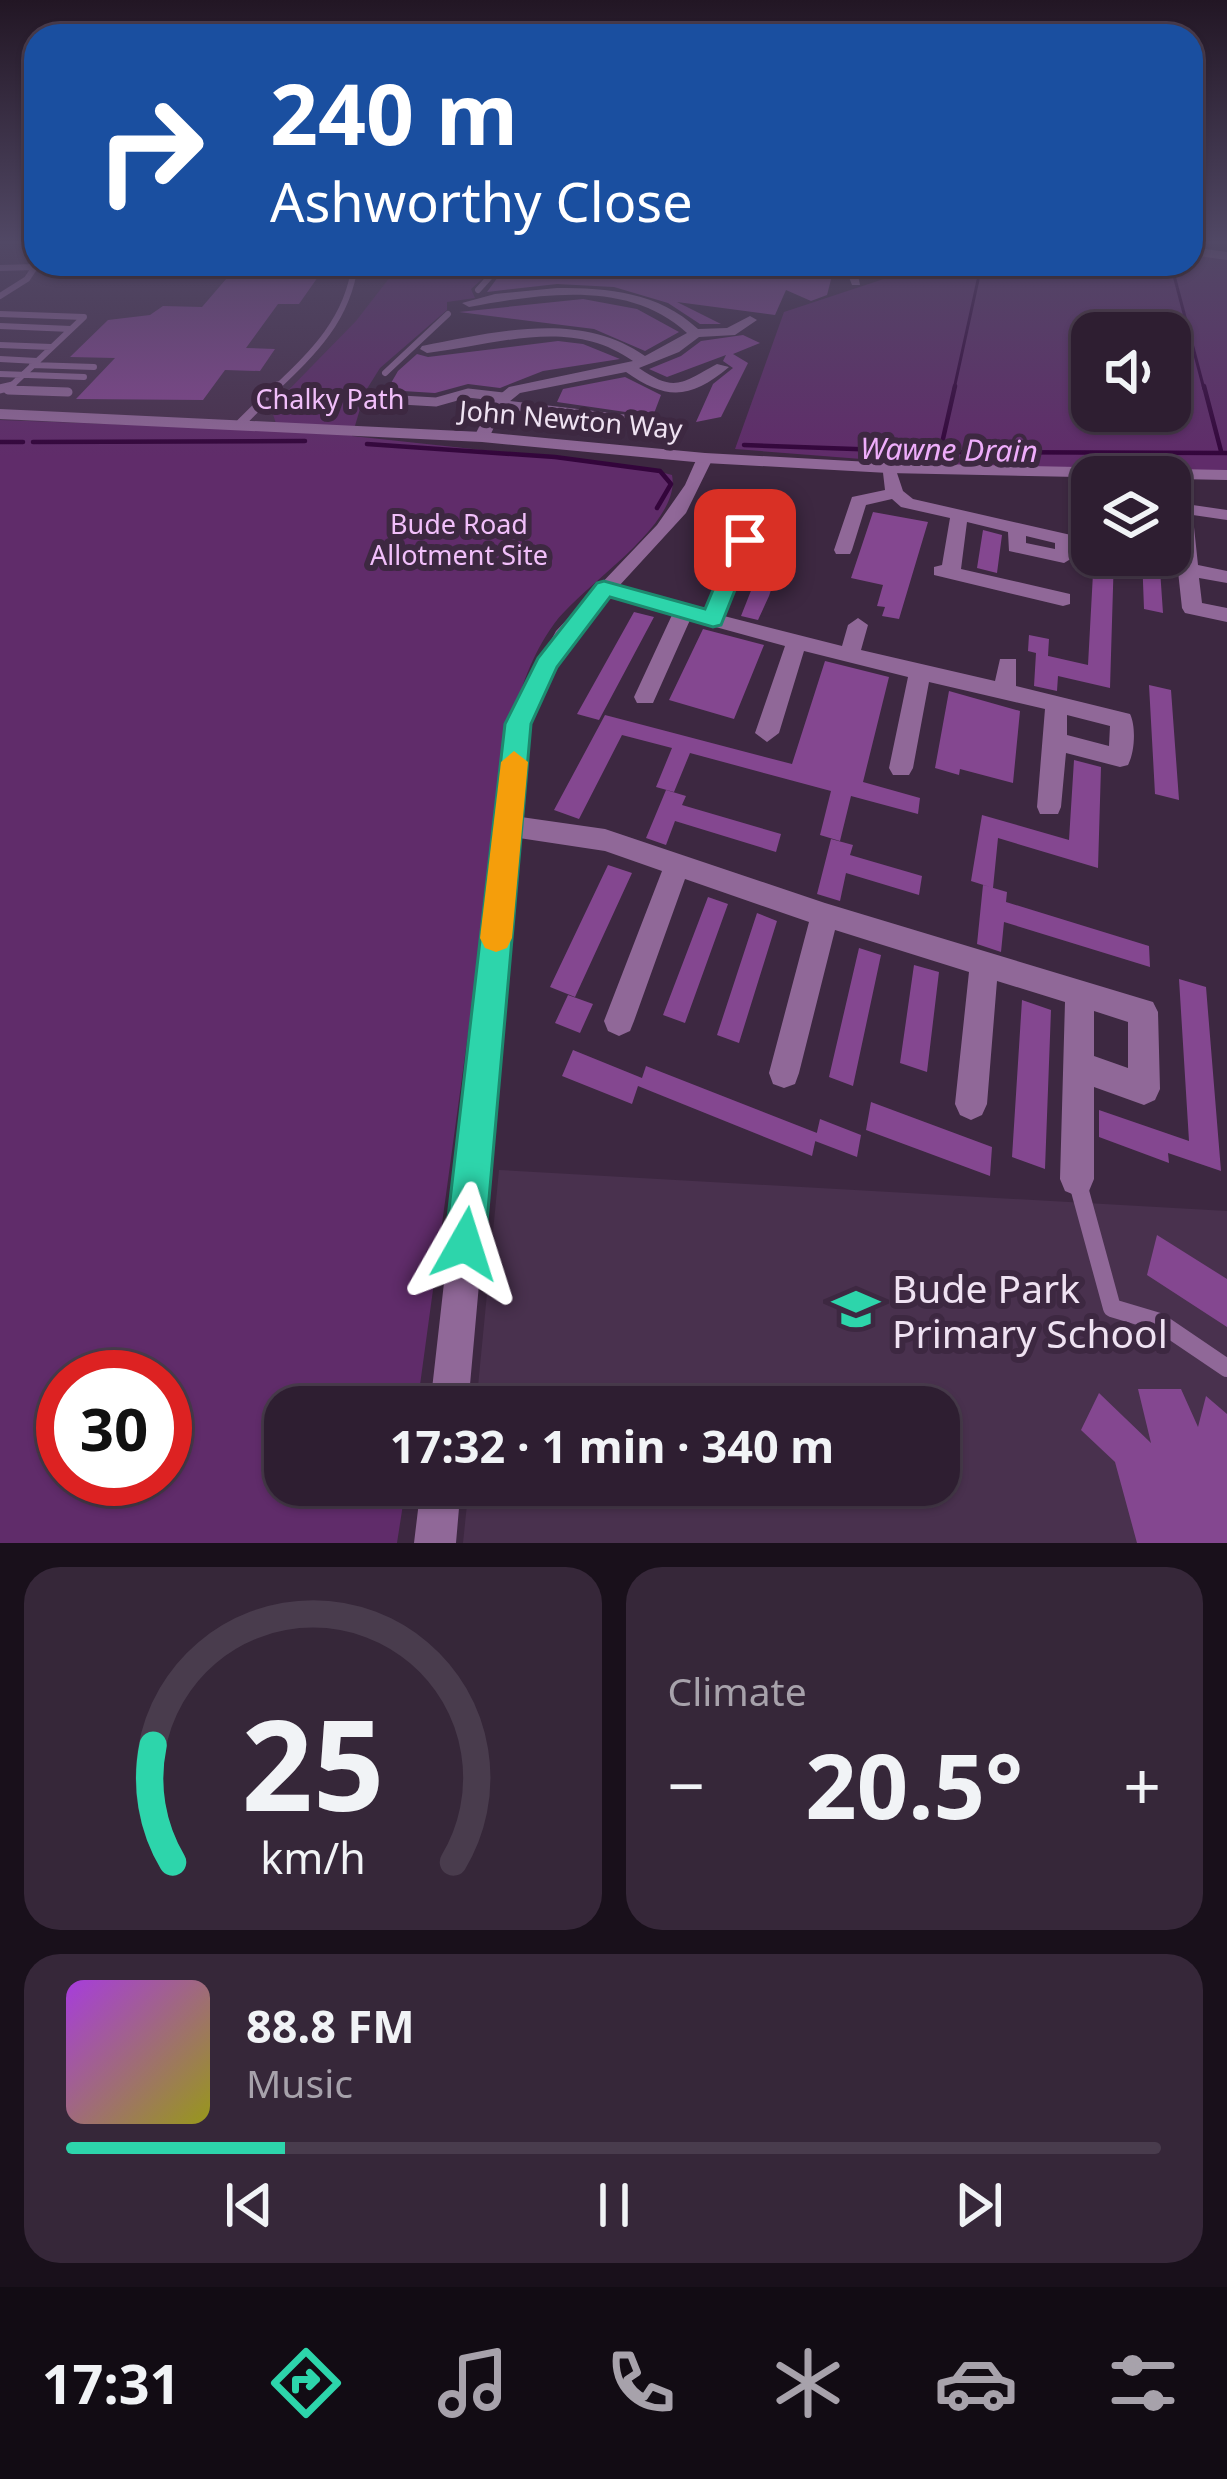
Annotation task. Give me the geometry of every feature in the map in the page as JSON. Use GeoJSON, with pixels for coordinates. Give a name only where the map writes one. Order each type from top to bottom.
{"type":"FeatureCollection","features":[{"type":"Feature","properties":{"kind":"street"},"geometry":{"type":"LineString","coordinates":[[677,313],[695,333]]}},
{"type":"Feature","properties":{"kind":"street"},"geometry":{"type":"LineString","coordinates":[[482,437],[500,400],[527,385],[585,378],[679,348],[695,333],[750,327]]}},
{"type":"Feature","properties":{"kind":"street"},"geometry":{"type":"LineString","coordinates":[[420,349],[450,352],[522,335],[598,335],[655,386],[682,395],[722,367]]}},
{"type":"Feature","properties":{"kind":"street","name":"John Newton Way"},"geometry":{"type":"LineString","coordinates":[[0,414],[482,437],[705,458],[1071,474]]}},
{"type":"Feature","properties":{"kind":"street"},"geometry":{"type":"LineString","coordinates":[[451,1386],[518,724],[547,664],[604,588],[672,525],[694,490],[705,458]]}},
{"type":"Feature","properties":{"kind":"street"},"geometry":{"type":"LineString","coordinates":[[888,468],[895,493],[916,507],[1018,530]]}},
{"type":"Feature","properties":{"kind":"street","name":"John Newton Way"},"geometry":{"type":"LineString","coordinates":[[1191,476],[1227,476]]}},
{"type":"Feature","properties":{"kind":"street"},"geometry":{"type":"LineString","coordinates":[[843,550],[858,501],[895,493]]}},
{"type":"Feature","properties":{"kind":"street"},"geometry":{"type":"LineString","coordinates":[[1191,512],[1227,515]]}},
{"type":"Feature","properties":{"kind":"street"},"geometry":{"type":"LineString","coordinates":[[959,518],[946,572],[1063,597]]}},
{"type":"Feature","properties":{"kind":"street"},"geometry":{"type":"LineString","coordinates":[[713,619],[745,540]]}},
{"type":"Feature","properties":{"kind":"street"},"geometry":{"type":"LineString","coordinates":[[1191,570],[1227,577]]}},
{"type":"Feature","properties":{"kind":"street"},"geometry":{"type":"LineString","coordinates":[[1188,576],[1192,608],[1227,616]]}},
{"type":"Feature","properties":{"kind":"street"},"geometry":{"type":"LineString","coordinates":[[604,588],[684,612],[1122,719],[1120,758],[1055,741]]}},
{"type":"Feature","properties":{"kind":"street"},"geometry":{"type":"LineString","coordinates":[[645,697],[684,612]]}},
{"type":"Feature","properties":{"kind":"street"},"geometry":{"type":"LineString","coordinates":[[850,653],[858,625]]}},
{"type":"Feature","properties":{"kind":"street"},"geometry":{"type":"LineString","coordinates":[[767,733],[797,640]]}},
{"type":"Feature","properties":{"kind":"street"},"geometry":{"type":"LineString","coordinates":[[1004,690],[1007,664]]}},
{"type":"Feature","properties":{"kind":"street"},"geometry":{"type":"LineString","coordinates":[[901,768],[920,670]]}},
{"type":"Feature","properties":{"kind":"street"},"geometry":{"type":"LineString","coordinates":[[1049,807],[1056,703]]}},
{"type":"Feature","properties":{"kind":"street"},"geometry":{"type":"LineString","coordinates":[[507,826],[605,840],[825,915],[1143,1012],[1144,1089],[1078,1066]]}},
{"type":"Feature","properties":{"kind":"street"},"geometry":{"type":"LineString","coordinates":[[619,1021],[677,865]]}},
{"type":"Feature","properties":{"kind":"street"},"geometry":{"type":"LineString","coordinates":[[784,1072],[825,915]]}},
{"type":"Feature","properties":{"kind":"street"},"geometry":{"type":"LineString","coordinates":[[971,1104],[984,964]]}},
{"type":"Feature","properties":{"kind":"street"},"geometry":{"type":"LineString","coordinates":[[1077,1179],[1080,993]]}},
{"type":"Feature","properties":{"kind":"street"},"geometry":{"type":"LineString","coordinates":[[435,1543],[439,1506]]}},
{"type":"Feature","properties":{"kind":"lane"},"geometry":{"type":"LineString","coordinates":[[241,423],[337,325],[342,313]]}},
{"type":"Feature","properties":{"kind":"lane"},"geometry":{"type":"LineString","coordinates":[[0,314],[100,317]]}},
{"type":"Feature","properties":{"kind":"lane"},"geometry":{"type":"LineString","coordinates":[[385,373],[420,349],[448,314]]}},
{"type":"Feature","properties":{"kind":"lane"},"geometry":{"type":"LineString","coordinates":[[3,389],[84,317]]}},
{"type":"Feature","properties":{"kind":"lane"},"geometry":{"type":"LineString","coordinates":[[0,326],[70,329]]}},
{"type":"Feature","properties":{"kind":"lane"},"geometry":{"type":"LineString","coordinates":[[0,345],[51,347]]}},
{"type":"Feature","properties":{"kind":"lane"},"geometry":{"type":"LineString","coordinates":[[0,359],[94,367]]}},
{"type":"Feature","properties":{"kind":"lane"},"geometry":{"type":"LineString","coordinates":[[0,374],[83,377]]}},
{"type":"Feature","properties":{"kind":"lane"},"geometry":{"type":"LineString","coordinates":[[3,389],[68,392]]}},
{"type":"Feature","properties":{"kind":"lane"},"geometry":{"type":"LineString","coordinates":[[384,399],[436,402],[468,393],[632,421]]}},
{"type":"Feature","properties":{"kind":"lane"},"geometry":{"type":"LineString","coordinates":[[1077,1179],[1112,1308],[1142,1312],[1186,1336],[1227,1368]]}},
{"type":"Feature","properties":{"kind":"shaded area"},"geometry":{"type":"Polygon","coordinates":[[[0,313],[364,313],[279,431],[0,420],[0,313]]]}},
{"type":"Feature","properties":{"kind":"shaded area","name":"Bude Park Primary School"},"geometry":{"type":"Polygon","coordinates":[[[499,1170],[1227,1211],[1227,1543],[463,1543],[467,1506],[960,1506],[960,1386],[478,1386],[499,1170]]]}},
{"type":"Feature","properties":{"kind":"green space"},"geometry":{"type":"Polygon","coordinates":[[[362,313],[444,313],[380,368],[365,392],[352,436],[641,467],[672,475],[671,494],[646,534],[554,624],[528,673],[510,726],[420,1386],[264,1386],[264,1506],[403,1506],[397,1543],[0,1543],[0,420],[278,430],[271,408],[362,313]]]}},
{"type":"Feature","properties":{"kind":"green space"},"geometry":{"type":"Polygon","coordinates":[[[784,313],[1071,313],[1071,432],[1191,432],[1191,313],[1227,313],[1227,471],[1191,470],[1191,456],[1071,456],[1071,468],[951,466],[735,449],[784,313]]]}},
{"type":"Feature","properties":{"kind":"building"},"geometry":{"type":"Polygon","coordinates":[[[271,313],[246,348],[275,349],[260,371],[225,370],[203,400],[76,399],[115,358],[70,357],[108,320],[271,313]]]}},
{"type":"Feature","properties":{"kind":"building"},"geometry":{"type":"Polygon","coordinates":[[[467,313],[644,313],[679,332],[645,351],[594,329],[467,313]]]}},
{"type":"Feature","properties":{"kind":"building"},"geometry":{"type":"Polygon","coordinates":[[[683,313],[699,313],[721,324],[700,324],[683,313]]]}},
{"type":"Feature","properties":{"kind":"building"},"geometry":{"type":"Polygon","coordinates":[[[743,335],[760,343],[733,354],[748,363],[721,417],[696,422],[713,384],[733,368],[723,361],[726,355],[667,377],[649,369],[681,356],[701,341],[743,335]]]}},
{"type":"Feature","properties":{"kind":"building"},"geometry":{"type":"Polygon","coordinates":[[[558,341],[583,344],[620,359],[543,371],[500,388],[468,384],[435,393],[387,390],[398,371],[417,354],[428,357],[558,341]]]}},
{"type":"Feature","properties":{"kind":"building"},"geometry":{"type":"Polygon","coordinates":[[[625,377],[661,395],[653,416],[557,402],[563,389],[625,377]]]}},
{"type":"Feature","properties":{"kind":"building"},"geometry":{"type":"Polygon","coordinates":[[[873,512],[928,522],[899,619],[882,616],[885,607],[877,606],[883,585],[851,578],[873,512]]]}},
{"type":"Feature","properties":{"kind":"building"},"geometry":{"type":"Polygon","coordinates":[[[983,530],[1002,535],[997,573],[977,568],[983,530]]]}},
{"type":"Feature","properties":{"kind":"building"},"geometry":{"type":"Polygon","coordinates":[[[769,545],[785,549],[769,596],[758,620],[741,616],[769,545]]]}},
{"type":"Feature","properties":{"kind":"building"},"geometry":{"type":"Polygon","coordinates":[[[1093,576],[1113,576],[1110,688],[1058,676],[1057,691],[1034,686],[1036,653],[1028,651],[1029,635],[1049,639],[1048,656],[1088,665],[1093,576]]]}},
{"type":"Feature","properties":{"kind":"building"},"geometry":{"type":"Polygon","coordinates":[[[1143,576],[1160,576],[1163,613],[1144,609],[1143,576]]]}},
{"type":"Feature","properties":{"kind":"building"},"geometry":{"type":"Polygon","coordinates":[[[634,612],[654,617],[599,720],[577,714],[634,612]]]}},
{"type":"Feature","properties":{"kind":"building"},"geometry":{"type":"Polygon","coordinates":[[[703,629],[764,645],[734,719],[669,700],[703,629]]]}},
{"type":"Feature","properties":{"kind":"building"},"geometry":{"type":"Polygon","coordinates":[[[825,661],[889,677],[863,782],[920,798],[918,814],[851,796],[840,841],[820,835],[831,791],[690,753],[674,792],[656,787],[672,748],[622,735],[579,819],[554,810],[605,715],[792,764],[825,661]]]}},
{"type":"Feature","properties":{"kind":"building"},"geometry":{"type":"Polygon","coordinates":[[[1149,685],[1171,690],[1179,800],[1155,794],[1149,685]]]}},
{"type":"Feature","properties":{"kind":"building"},"geometry":{"type":"Polygon","coordinates":[[[949,691],[1020,711],[1013,783],[960,769],[959,775],[935,768],[949,691]]]}},
{"type":"Feature","properties":{"kind":"building"},"geometry":{"type":"Polygon","coordinates":[[[1074,760],[1101,767],[1098,868],[998,838],[993,888],[971,881],[982,815],[1069,840],[1074,760]]]}},
{"type":"Feature","properties":{"kind":"building"},"geometry":{"type":"Polygon","coordinates":[[[666,790],[686,796],[682,805],[781,834],[776,852],[675,821],[666,845],[646,838],[666,790]]]}},
{"type":"Feature","properties":{"kind":"building"},"geometry":{"type":"Polygon","coordinates":[[[831,839],[853,845],[850,855],[922,876],[919,895],[846,873],[840,901],[817,894],[831,839]]]}},
{"type":"Feature","properties":{"kind":"building"},"geometry":{"type":"Polygon","coordinates":[[[608,865],[632,873],[575,997],[550,987],[608,865]]]}},
{"type":"Feature","properties":{"kind":"building"},"geometry":{"type":"Polygon","coordinates":[[[983,885],[1007,892],[1006,902],[1149,946],[1150,967],[1004,922],[1001,952],[977,944],[983,885]]]}},
{"type":"Feature","properties":{"kind":"building"},"geometry":{"type":"Polygon","coordinates":[[[708,897],[728,904],[685,1023],[663,1015],[708,897]]]}},
{"type":"Feature","properties":{"kind":"building"},"geometry":{"type":"Polygon","coordinates":[[[757,913],[777,921],[739,1043],[717,1035],[757,913]]]}},
{"type":"Feature","properties":{"kind":"building"},"geometry":{"type":"Polygon","coordinates":[[[859,948],[881,955],[853,1086],[829,1077],[859,948]]]}},
{"type":"Feature","properties":{"kind":"building"},"geometry":{"type":"Polygon","coordinates":[[[914,965],[939,972],[927,1072],[900,1063],[914,965]]]}},
{"type":"Feature","properties":{"kind":"building"},"geometry":{"type":"Polygon","coordinates":[[[1179,979],[1206,987],[1221,1171],[1168,1153],[1169,1163],[1099,1137],[1099,1110],[1189,1141],[1179,979]]]}},
{"type":"Feature","properties":{"kind":"building"},"geometry":{"type":"Polygon","coordinates":[[[568,995],[593,1004],[580,1033],[555,1023],[568,995]]]}},
{"type":"Feature","properties":{"kind":"building"},"geometry":{"type":"Polygon","coordinates":[[[1022,1000],[1051,1010],[1045,1169],[1012,1157],[1022,1000]]]}},
{"type":"Feature","properties":{"kind":"building"},"geometry":{"type":"Polygon","coordinates":[[[573,1050],[642,1078],[646,1066],[817,1133],[812,1156],[638,1086],[632,1104],[562,1076],[573,1050]]]}},
{"type":"Feature","properties":{"kind":"building"},"geometry":{"type":"Polygon","coordinates":[[[871,1102],[992,1147],[990,1176],[866,1130],[871,1102]]]}},
{"type":"Feature","properties":{"kind":"building"},"geometry":{"type":"Polygon","coordinates":[[[820,1119],[861,1135],[857,1157],[815,1141],[820,1119]]]}},
{"type":"Feature","properties":{"kind":"building"},"geometry":{"type":"Polygon","coordinates":[[[1157,1235],[1227,1279],[1227,1327],[1147,1275],[1157,1235]]]}},
{"type":"Feature","properties":{"kind":"building"},"geometry":{"type":"Polygon","coordinates":[[[1138,1389],[1181,1389],[1198,1427],[1206,1396],[1227,1414],[1227,1543],[1137,1543],[1115,1462],[1081,1430],[1099,1393],[1151,1443],[1138,1389]]]}},
{"type":"Feature","properties":{"kind":"waterway"},"geometry":{"type":"LineString","coordinates":[[954,389],[971,313]]}},
{"type":"Feature","properties":{"kind":"waterway"},"geometry":{"type":"LineString","coordinates":[[1184,313],[1204,389]]}},
{"type":"Feature","properties":{"kind":"waterway"},"geometry":{"type":"LineString","coordinates":[[940,452],[955,386]]}},
{"type":"Feature","properties":{"kind":"waterway"},"geometry":{"type":"LineString","coordinates":[[1204,386],[1221,451]]}},
{"type":"Feature","properties":{"kind":"waterway","name":"Wawne Drain"},"geometry":{"type":"LineString","coordinates":[[33,442],[305,441]]}},
{"type":"Feature","properties":{"kind":"waterway","name":"Wawne Drain"},"geometry":{"type":"LineString","coordinates":[[0,442],[23,442]]}},
{"type":"Feature","properties":{"kind":"waterway","name":"Wawne Drain"},"geometry":{"type":"LineString","coordinates":[[367,444],[555,457],[660,471],[671,484],[657,508]]}},
{"type":"Feature","properties":{"kind":"waterway","name":"Wawne Drain"},"geometry":{"type":"LineString","coordinates":[[744,445],[940,452]]}},
{"type":"Feature","properties":{"kind":"waterway","name":"Wawne Drain"},"geometry":{"type":"LineString","coordinates":[[940,452],[1227,453]]}},
{"type":"Feature","properties":{"kind":"slow traffic"},"geometry":{"type":"LineString","coordinates":[[496,938],[514,762]]}},
{"type":"Feature","properties":{"kind":"place","name":"Bude Park Primary School"},"geometry":{"type":"Point","coordinates":[856,1309]}},
{"type":"Feature","properties":{"kind":"route"},"geometry":{"type":"LineString","coordinates":[[465,1244],[518,724],[570,627],[604,588],[713,619],[745,540]]}},
{"type":"Feature","properties":{"kind":"park label","name":"Chalky Path"},"geometry":{"type":"Point","coordinates":[330,398]}},
{"type":"Feature","properties":{"kind":"park label","name":"Bude Road Allotment Site"},"geometry":{"type":"Point","coordinates":[459,538]}}]}
